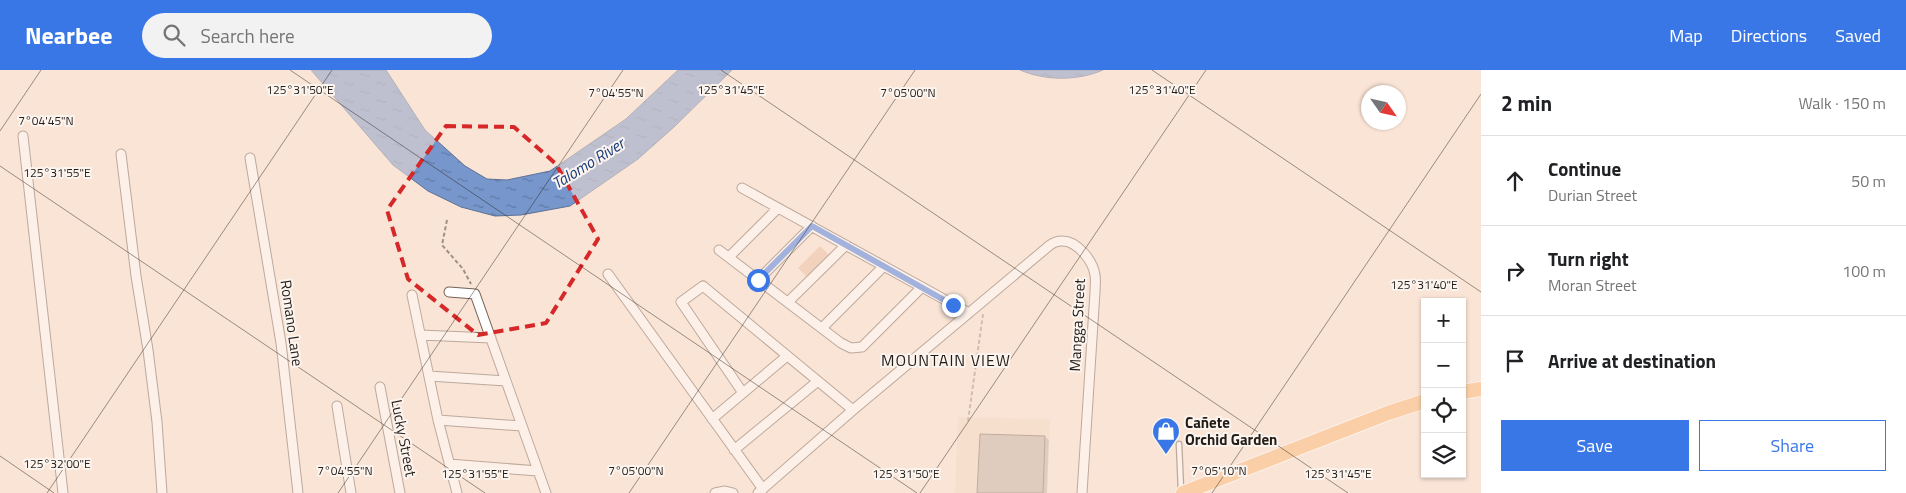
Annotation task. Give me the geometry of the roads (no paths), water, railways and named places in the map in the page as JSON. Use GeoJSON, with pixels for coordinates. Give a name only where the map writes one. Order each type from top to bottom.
{"type":"FeatureCollection","features":[{"type":"Feature","properties":{"kind":"main road"},"geometry":{"type":"LineString","coordinates":[[1466,391],[1481,389]]}},
{"type":"Feature","properties":{"kind":"main road"},"geometry":{"type":"LineString","coordinates":[[1182,493],[1388,413],[1421,403]]}},
{"type":"Feature","properties":{"kind":"street"},"geometry":{"type":"LineString","coordinates":[[23,136],[63,493]]}},
{"type":"Feature","properties":{"kind":"street"},"geometry":{"type":"LineString","coordinates":[[121,154],[155,406],[162,493]]}},
{"type":"Feature","properties":{"kind":"street","name":"Romano Lane"},"geometry":{"type":"LineString","coordinates":[[250,158],[282,343],[298,493]]}},
{"type":"Feature","properties":{"kind":"street"},"geometry":{"type":"LineString","coordinates":[[742,188],[969,313]]}},
{"type":"Feature","properties":{"kind":"street"},"geometry":{"type":"LineString","coordinates":[[729,257],[778,208]]}},
{"type":"Feature","properties":{"kind":"street"},"geometry":{"type":"LineString","coordinates":[[758,280],[812,226]]}},
{"type":"Feature","properties":{"kind":"street","name":"Mangga Street"},"geometry":{"type":"LineString","coordinates":[[761,491],[853,410],[1050,245],[1059,240],[1075,245],[1089,259],[1095,275],[1096,292],[1082,493]]}},
{"type":"Feature","properties":{"kind":"street"},"geometry":{"type":"LineString","coordinates":[[788,302],[846,245]]}},
{"type":"Feature","properties":{"kind":"street"},"geometry":{"type":"LineString","coordinates":[[719,250],[844,345],[852,348],[862,347],[922,287]]}},
{"type":"Feature","properties":{"kind":"street"},"geometry":{"type":"LineString","coordinates":[[822,328],[884,266]]}},
{"type":"Feature","properties":{"kind":"street"},"geometry":{"type":"LineString","coordinates":[[608,274],[734,450],[761,491]]}},
{"type":"Feature","properties":{"kind":"street"},"geometry":{"type":"LineString","coordinates":[[743,393],[681,302],[703,286],[853,410]]}},
{"type":"Feature","properties":{"kind":"street"},"geometry":{"type":"LineString","coordinates":[[449,292],[475,294],[546,493]]}},
{"type":"Feature","properties":{"kind":"street"},"geometry":{"type":"LineString","coordinates":[[412,295],[438,420],[456,493]]}},
{"type":"Feature","properties":{"kind":"street"},"geometry":{"type":"LineString","coordinates":[[420,335],[491,338]]}},
{"type":"Feature","properties":{"kind":"street"},"geometry":{"type":"LineString","coordinates":[[712,419],[788,356]]}},
{"type":"Feature","properties":{"kind":"street"},"geometry":{"type":"LineString","coordinates":[[429,376],[506,380]]}},
{"type":"Feature","properties":{"kind":"street"},"geometry":{"type":"LineString","coordinates":[[734,450],[818,381]]}},
{"type":"Feature","properties":{"kind":"street","name":"Lucky Street"},"geometry":{"type":"LineString","coordinates":[[380,388],[400,493]]}},
{"type":"Feature","properties":{"kind":"street"},"geometry":{"type":"LineString","coordinates":[[337,406],[351,493]]}},
{"type":"Feature","properties":{"kind":"street"},"geometry":{"type":"LineString","coordinates":[[438,420],[522,426]]}},
{"type":"Feature","properties":{"kind":"street"},"geometry":{"type":"LineString","coordinates":[[449,464],[538,470]]}},
{"type":"Feature","properties":{"kind":"street"},"geometry":{"type":"LineString","coordinates":[[715,493],[725,491],[733,493]]}},
{"type":"Feature","properties":{"kind":"lane"},"geometry":{"type":"LineString","coordinates":[[1179,444],[1182,493]]}},
{"type":"Feature","properties":{"kind":"water","name":"Talomo River"},"geometry":{"type":"Polygon","coordinates":[[[311,70],[386,70],[425,130],[465,166],[487,179],[507,180],[550,171],[626,119],[678,70],[732,70],[674,127],[638,159],[570,206],[521,215],[495,216],[461,207],[428,191],[393,165],[311,70]]]}},
{"type":"Feature","properties":{"kind":"water"},"geometry":{"type":"Polygon","coordinates":[[[1020,70],[1103,70],[1072,78],[1051,78],[1020,70]]]}},
{"type":"Feature","properties":{"kind":"place","name":"Cañete Orchid Garden"},"geometry":{"type":"Point","coordinates":[1166,455]}},
{"type":"Feature","properties":{"kind":"district","name":"MOUNTAIN VIEW"},"geometry":{"type":"Point","coordinates":[946,360]}}]}
